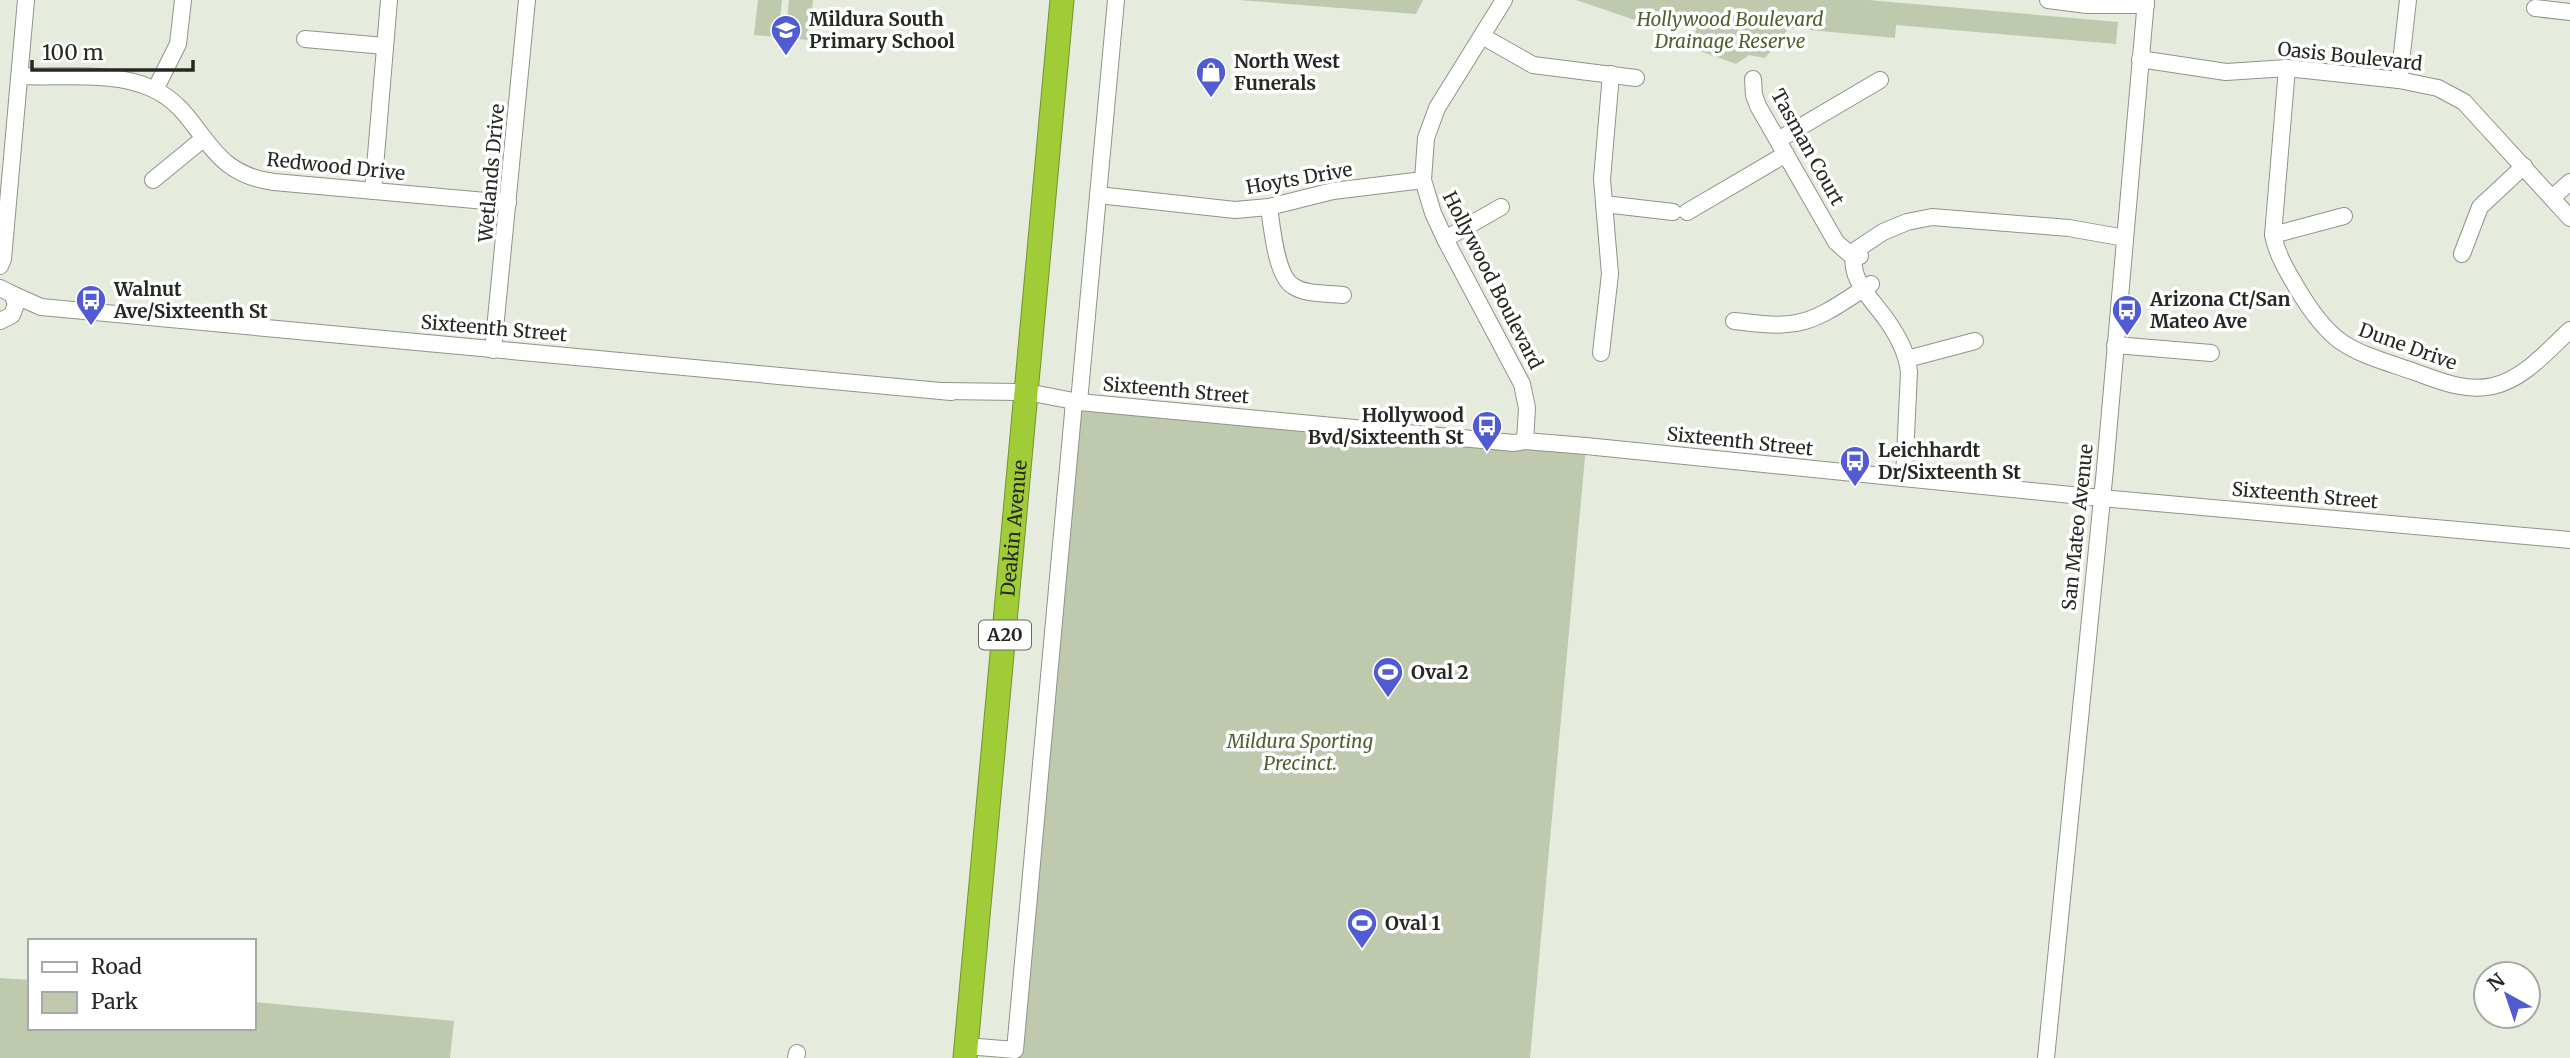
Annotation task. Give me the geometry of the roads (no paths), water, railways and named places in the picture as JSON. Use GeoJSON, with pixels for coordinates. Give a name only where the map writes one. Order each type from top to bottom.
{"type":"FeatureCollection","features":[{"type":"Feature","properties":{"kind":"highway","name":"Deakin Avenue"},"geometry":{"type":"LineString","coordinates":[[965,1052],[1062,0]]}},
{"type":"Feature","properties":{"kind":"street"},"geometry":{"type":"LineString","coordinates":[[4,323],[16,304],[7,291],[1,262],[26,0]]}},
{"type":"Feature","properties":{"kind":"street"},"geometry":{"type":"LineString","coordinates":[[155,90],[178,44],[183,0]]}},
{"type":"Feature","properties":{"kind":"street"},"geometry":{"type":"LineString","coordinates":[[373,191],[389,0]]}},
{"type":"Feature","properties":{"kind":"street","name":"Wetlands Drive"},"geometry":{"type":"LineString","coordinates":[[494,350],[527,0]]}},
{"type":"Feature","properties":{"kind":"street"},"geometry":{"type":"LineString","coordinates":[[965,1052],[1015,1050],[1116,0]]}},
{"type":"Feature","properties":{"kind":"street","name":"Hollywood Boulevard"},"geometry":{"type":"LineString","coordinates":[[1504,0],[1431,121],[1423,155],[1423,180],[1433,213],[1445,239],[1518,376],[1527,408],[1519,442]]}},
{"type":"Feature","properties":{"kind":"street"},"geometry":{"type":"LineString","coordinates":[[2048,0],[2087,5],[2145,7]]}},
{"type":"Feature","properties":{"kind":"street"},"geometry":{"type":"LineString","coordinates":[[2399,80],[2408,0]]}},
{"type":"Feature","properties":{"kind":"street","name":"San Mateo Avenue"},"geometry":{"type":"LineString","coordinates":[[2046,1058],[2101,498],[2145,7]]}},
{"type":"Feature","properties":{"kind":"street"},"geometry":{"type":"LineString","coordinates":[[2535,8],[2570,12]]}},
{"type":"Feature","properties":{"kind":"street"},"geometry":{"type":"LineString","coordinates":[[1482,36],[1533,65],[1636,78]]}},
{"type":"Feature","properties":{"kind":"street"},"geometry":{"type":"LineString","coordinates":[[305,39],[385,46]]}},
{"type":"Feature","properties":{"kind":"street","name":"Oasis Boulevard"},"geometry":{"type":"LineString","coordinates":[[2140,64],[2236,72],[2287,68],[2399,80],[2438,88],[2456,96],[2570,218]]}},
{"type":"Feature","properties":{"kind":"street","name":"Dune Drive"},"geometry":{"type":"LineString","coordinates":[[2287,68],[2273,235],[2285,268],[2311,312],[2327,332],[2361,353],[2468,388],[2504,383],[2533,364],[2570,330]]}},
{"type":"Feature","properties":{"kind":"street","name":"Redwood Drive"},"geometry":{"type":"LineString","coordinates":[[20,71],[134,82],[155,90],[174,104],[228,165],[251,178],[508,203]]}},
{"type":"Feature","properties":{"kind":"street"},"geometry":{"type":"LineString","coordinates":[[1601,353],[1610,274],[1602,169],[1611,74]]}},
{"type":"Feature","properties":{"kind":"street","name":"Tasman Court"},"geometry":{"type":"LineString","coordinates":[[1753,79],[1758,106],[1840,246],[1857,254],[1867,287],[1907,359],[1908,389],[1900,478]]}},
{"type":"Feature","properties":{"kind":"street"},"geometry":{"type":"LineString","coordinates":[[1604,204],[1680,212],[1880,80]]}},
{"type":"Feature","properties":{"kind":"street"},"geometry":{"type":"LineString","coordinates":[[153,180],[204,139]]}},
{"type":"Feature","properties":{"kind":"street"},"geometry":{"type":"LineString","coordinates":[[2462,254],[2480,207],[2524,166]]}},
{"type":"Feature","properties":{"kind":"street","name":"Hoyts Drive"},"geometry":{"type":"LineString","coordinates":[[1098,195],[1235,210],[1269,208],[1332,191],[1423,180]]}},
{"type":"Feature","properties":{"kind":"street"},"geometry":{"type":"LineString","coordinates":[[2552,198],[2570,182]]}},
{"type":"Feature","properties":{"kind":"street"},"geometry":{"type":"LineString","coordinates":[[1445,239],[1501,207]]}},
{"type":"Feature","properties":{"kind":"street"},"geometry":{"type":"LineString","coordinates":[[1269,208],[1281,269],[1288,282],[1304,291],[1343,295]]}},
{"type":"Feature","properties":{"kind":"street"},"geometry":{"type":"LineString","coordinates":[[2273,235],[2344,216]]}},
{"type":"Feature","properties":{"kind":"street"},"geometry":{"type":"LineString","coordinates":[[1857,254],[1866,241],[1896,227],[1920,219],[1944,217],[2125,233]]}},
{"type":"Feature","properties":{"kind":"street"},"geometry":{"type":"LineString","coordinates":[[1734,321],[1783,325],[1799,323],[1812,319],[1867,287]]}},
{"type":"Feature","properties":{"kind":"street","name":"Sixteenth Street"},"geometry":{"type":"LineString","coordinates":[[7,291],[41,307],[998,398],[1077,402],[2570,540]]}},
{"type":"Feature","properties":{"kind":"street","name":"Sixteenth Street"},"geometry":{"type":"LineString","coordinates":[[4,323],[41,307]]}},
{"type":"Feature","properties":{"kind":"street"},"geometry":{"type":"LineString","coordinates":[[1907,359],[1975,341]]}},
{"type":"Feature","properties":{"kind":"street"},"geometry":{"type":"LineString","coordinates":[[2115,345],[2211,353]]}},
{"type":"Feature","properties":{"kind":"place","name":"Mildura South Primary School"},"geometry":{"type":"Point","coordinates":[786,57]}},
{"type":"Feature","properties":{"kind":"place","name":"North West Funerals"},"geometry":{"type":"Point","coordinates":[1211,99]}},
{"type":"Feature","properties":{"kind":"place","name":"Walnut Ave/Sixteenth St"},"geometry":{"type":"Point","coordinates":[91,327]}},
{"type":"Feature","properties":{"kind":"place","name":"Arizona Ct/San Mateo Ave"},"geometry":{"type":"Point","coordinates":[2127,337]}},
{"type":"Feature","properties":{"kind":"place","name":"Hollywood Bvd/Sixteenth St"},"geometry":{"type":"Point","coordinates":[1487,453]}},
{"type":"Feature","properties":{"kind":"place","name":"Leichhardt Dr/Sixteenth St"},"geometry":{"type":"Point","coordinates":[1855,488]}},
{"type":"Feature","properties":{"kind":"place","name":"Oval 2"},"geometry":{"type":"Point","coordinates":[1388,699]}},
{"type":"Feature","properties":{"kind":"place","name":"Oval 1"},"geometry":{"type":"Point","coordinates":[1362,950]}},
{"type":"Feature","properties":{"kind":"park label","name":"Hollywood Boulevard Drainage Reserve"},"geometry":{"type":"Point","coordinates":[1730,30]}},
{"type":"Feature","properties":{"kind":"park label","name":"Mildura Sporting Precinct."},"geometry":{"type":"Point","coordinates":[1300,752]}}]}
